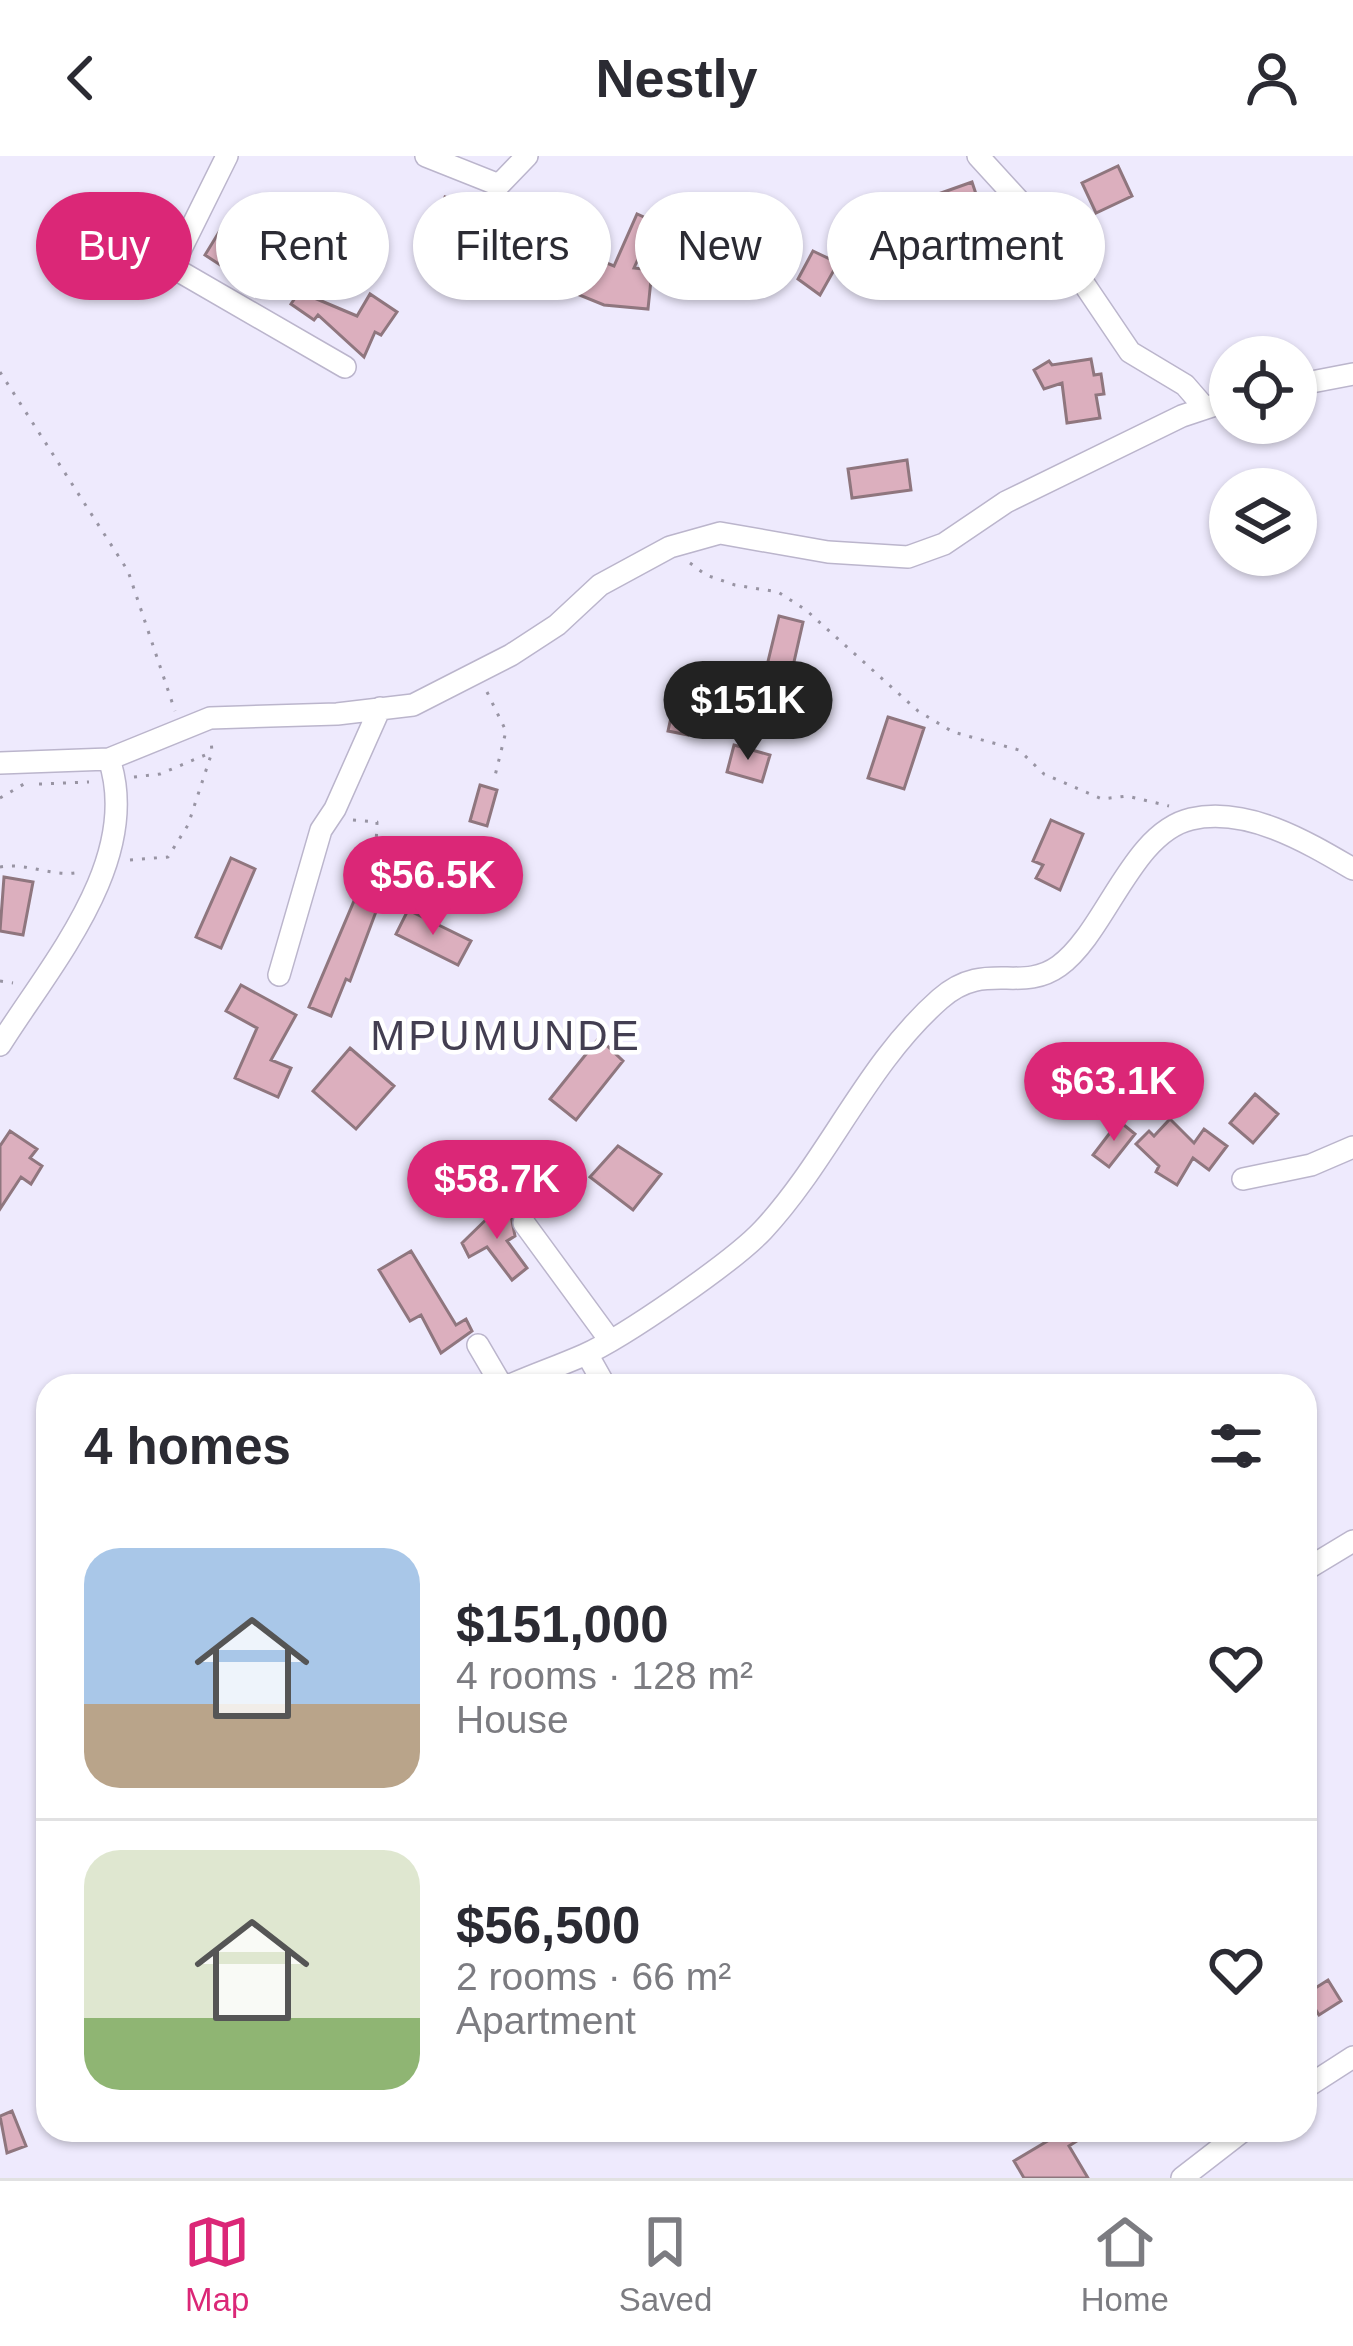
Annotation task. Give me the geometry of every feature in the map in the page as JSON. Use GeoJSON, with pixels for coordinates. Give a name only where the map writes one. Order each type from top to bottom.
{"type":"FeatureCollection","features":[{"type":"Feature","properties":{"kind":"street"},"geometry":{"type":"LineString","coordinates":[[227,156],[172,267],[345,367]]}},
{"type":"Feature","properties":{"kind":"street"},"geometry":{"type":"LineString","coordinates":[[426,156],[499,185],[527,156]]}},
{"type":"Feature","properties":{"kind":"street"},"geometry":{"type":"LineString","coordinates":[[979,156],[1054,238],[1130,352],[1185,385],[1205,408]]}},
{"type":"Feature","properties":{"kind":"street"},"geometry":{"type":"LineString","coordinates":[[1317,381],[1353,374]]}},
{"type":"Feature","properties":{"kind":"street"},"geometry":{"type":"LineString","coordinates":[[0,763],[109,758],[211,718],[413,704],[557,625],[600,585],[670,547],[721,533],[828,552],[908,557],[944,544],[1006,502],[1209,407]]}},
{"type":"Feature","properties":{"kind":"street"},"geometry":{"type":"LineString","coordinates":[[279,975],[326,823],[380,709]]}},
{"type":"Feature","properties":{"kind":"street"},"geometry":{"type":"LineString","coordinates":[[0,1046],[57,963],[109,862],[116,779],[109,758]]}},
{"type":"Feature","properties":{"kind":"street"},"geometry":{"type":"LineString","coordinates":[[536,1374],[587,1354],[718,1267],[763,1230],[862,1090],[938,1001],[963,981],[982,976],[1025,979],[1058,967],[1148,849],[1190,819],[1258,824],[1293,836],[1353,869]]}},
{"type":"Feature","properties":{"kind":"street"},"geometry":{"type":"LineString","coordinates":[[1243,1179],[1311,1165],[1353,1147]]}},
{"type":"Feature","properties":{"kind":"street"},"geometry":{"type":"LineString","coordinates":[[524,1222],[609,1340]]}},
{"type":"Feature","properties":{"kind":"street"},"geometry":{"type":"LineString","coordinates":[[478,1345],[497,1374]]}},
{"type":"Feature","properties":{"kind":"street"},"geometry":{"type":"LineString","coordinates":[[587,1354],[598,1374]]}},
{"type":"Feature","properties":{"kind":"street"},"geometry":{"type":"LineString","coordinates":[[1317,1563],[1353,1541]]}},
{"type":"Feature","properties":{"kind":"street"},"geometry":{"type":"LineString","coordinates":[[1317,2080],[1353,2057]]}},
{"type":"Feature","properties":{"kind":"street"},"geometry":{"type":"LineString","coordinates":[[1182,2178],[1228,2142]]}},
{"type":"Feature","properties":{"kind":"path"},"geometry":{"type":"LineString","coordinates":[[0,372],[128,571],[161,659],[180,730]]}},
{"type":"Feature","properties":{"kind":"path"},"geometry":{"type":"LineString","coordinates":[[670,547],[706,575],[778,592],[806,610],[918,711],[953,733],[1019,750],[1044,774],[1102,799],[1127,796],[1180,808],[1190,819]]}},
{"type":"Feature","properties":{"kind":"path"},"geometry":{"type":"LineString","coordinates":[[476,672],[506,731],[494,780]]}},
{"type":"Feature","properties":{"kind":"path"},"geometry":{"type":"LineString","coordinates":[[0,867],[17,864],[74,874],[109,862],[168,857],[188,824],[212,752],[211,718]]}},
{"type":"Feature","properties":{"kind":"path"},"geometry":{"type":"LineString","coordinates":[[326,823],[377,822],[374,897]]}},
{"type":"Feature","properties":{"kind":"building"},"geometry":{"type":"Polygon","coordinates":[[[1118,166],[1132,196],[1105,209],[1105,192],[1086,192],[1082,183],[1118,166]]]}},
{"type":"Feature","properties":{"kind":"building"},"geometry":{"type":"Polygon","coordinates":[[[972,182],[975,192],[944,192],[972,182]]]}},
{"type":"Feature","properties":{"kind":"building"},"geometry":{"type":"Polygon","coordinates":[[[635,219],[635,300],[649,300],[648,309],[592,300],[611,300],[611,265],[635,219]]]}},
{"type":"Feature","properties":{"kind":"building"},"geometry":{"type":"Polygon","coordinates":[[[216,237],[216,262],[205,255],[216,237]]]}},
{"type":"Feature","properties":{"kind":"building"},"geometry":{"type":"Polygon","coordinates":[[[813,251],[827,258],[827,283],[820,295],[803,283],[803,270],[813,251]]]}},
{"type":"Feature","properties":{"kind":"building"},"geometry":{"type":"Polygon","coordinates":[[[319,300],[357,316],[366,300],[379,300],[397,312],[381,335],[375,332],[364,357],[318,315],[314,320],[291,304],[319,300]]]}},
{"type":"Feature","properties":{"kind":"building"},"geometry":{"type":"Polygon","coordinates":[[[1091,359],[1094,375],[1101,374],[1104,394],[1096,395],[1100,418],[1067,423],[1062,383],[1044,389],[1034,370],[1049,361],[1052,365],[1091,359]]]}},
{"type":"Feature","properties":{"kind":"building"},"geometry":{"type":"Polygon","coordinates":[[[907,460],[911,490],[852,498],[848,469],[907,460]]]}},
{"type":"Feature","properties":{"kind":"building"},"geometry":{"type":"Polygon","coordinates":[[[779,616],[803,622],[789,684],[764,678],[779,616]]]}},
{"type":"Feature","properties":{"kind":"building"},"geometry":{"type":"Polygon","coordinates":[[[677,690],[697,694],[688,735],[668,731],[677,690]]]}},
{"type":"Feature","properties":{"kind":"building"},"geometry":{"type":"Polygon","coordinates":[[[888,717],[924,728],[904,789],[868,778],[888,717]]]}},
{"type":"Feature","properties":{"kind":"building"},"geometry":{"type":"Polygon","coordinates":[[[734,745],[770,755],[762,782],[727,772],[734,745]]]}},
{"type":"Feature","properties":{"kind":"building"},"geometry":{"type":"Polygon","coordinates":[[[480,785],[497,790],[487,826],[470,821],[480,785]]]}},
{"type":"Feature","properties":{"kind":"building"},"geometry":{"type":"Polygon","coordinates":[[[1051,820],[1083,834],[1060,890],[1036,878],[1043,865],[1033,861],[1051,820]]]}},
{"type":"Feature","properties":{"kind":"building"},"geometry":{"type":"Polygon","coordinates":[[[231,858],[255,869],[221,948],[196,937],[231,858]]]}},
{"type":"Feature","properties":{"kind":"building"},"geometry":{"type":"Polygon","coordinates":[[[4,877],[33,882],[23,935],[0,931],[4,877]]]}},
{"type":"Feature","properties":{"kind":"building"},"geometry":{"type":"Polygon","coordinates":[[[354,901],[377,909],[350,981],[346,979],[331,1016],[309,1007],[354,901]]]}},
{"type":"Feature","properties":{"kind":"building"},"geometry":{"type":"Polygon","coordinates":[[[408,910],[471,941],[458,965],[396,934],[408,910]]]}},
{"type":"Feature","properties":{"kind":"building"},"geometry":{"type":"Polygon","coordinates":[[[241,985],[296,1015],[271,1060],[291,1068],[278,1097],[235,1078],[257,1028],[226,1011],[241,985]]]}},
{"type":"Feature","properties":{"kind":"building"},"geometry":{"type":"Polygon","coordinates":[[[599,1038],[623,1061],[576,1120],[550,1099],[599,1038]]]}},
{"type":"Feature","properties":{"kind":"building"},"geometry":{"type":"Polygon","coordinates":[[[350,1048],[394,1086],[356,1129],[313,1091],[350,1048]]]}},
{"type":"Feature","properties":{"kind":"building"},"geometry":{"type":"Polygon","coordinates":[[[1255,1094],[1278,1114],[1253,1143],[1230,1123],[1255,1094]]]}},
{"type":"Feature","properties":{"kind":"building"},"geometry":{"type":"Polygon","coordinates":[[[1170,1119],[1194,1143],[1204,1129],[1227,1146],[1209,1170],[1193,1158],[1177,1185],[1156,1172],[1159,1166],[1136,1144],[1149,1131],[1154,1136],[1170,1119]]]}},
{"type":"Feature","properties":{"kind":"building"},"geometry":{"type":"Polygon","coordinates":[[[1119,1121],[1135,1134],[1109,1167],[1093,1155],[1119,1121]]]}},
{"type":"Feature","properties":{"kind":"building"},"geometry":{"type":"Polygon","coordinates":[[[10,1131],[37,1149],[30,1158],[42,1166],[31,1184],[21,1177],[0,1209],[0,1146],[10,1131]]]}},
{"type":"Feature","properties":{"kind":"building"},"geometry":{"type":"Polygon","coordinates":[[[618,1146],[661,1174],[633,1210],[590,1177],[618,1146]]]}},
{"type":"Feature","properties":{"kind":"building"},"geometry":{"type":"Polygon","coordinates":[[[500,1206],[511,1216],[515,1236],[507,1241],[527,1268],[512,1280],[487,1247],[469,1257],[462,1243],[500,1206]]]}},
{"type":"Feature","properties":{"kind":"building"},"geometry":{"type":"Polygon","coordinates":[[[411,1251],[456,1325],[466,1319],[472,1331],[441,1353],[421,1315],[410,1321],[379,1270],[411,1251]]]}},
{"type":"Feature","properties":{"kind":"building"},"geometry":{"type":"Polygon","coordinates":[[[1328,1980],[1341,2001],[1319,2015],[1317,2012],[1317,1987],[1328,1980]]]}},
{"type":"Feature","properties":{"kind":"building"},"geometry":{"type":"Polygon","coordinates":[[[12,2111],[26,2146],[7,2153],[0,2116],[12,2111]]]}},
{"type":"Feature","properties":{"kind":"building"},"geometry":{"type":"Polygon","coordinates":[[[1046,2142],[1075,2142],[1069,2146],[1088,2178],[1024,2178],[1014,2161],[1046,2142]]]}},
{"type":"Feature","properties":{"kind":"district","name":"MPUMUNDE"},"geometry":{"type":"Point","coordinates":[506,1035]}}]}
